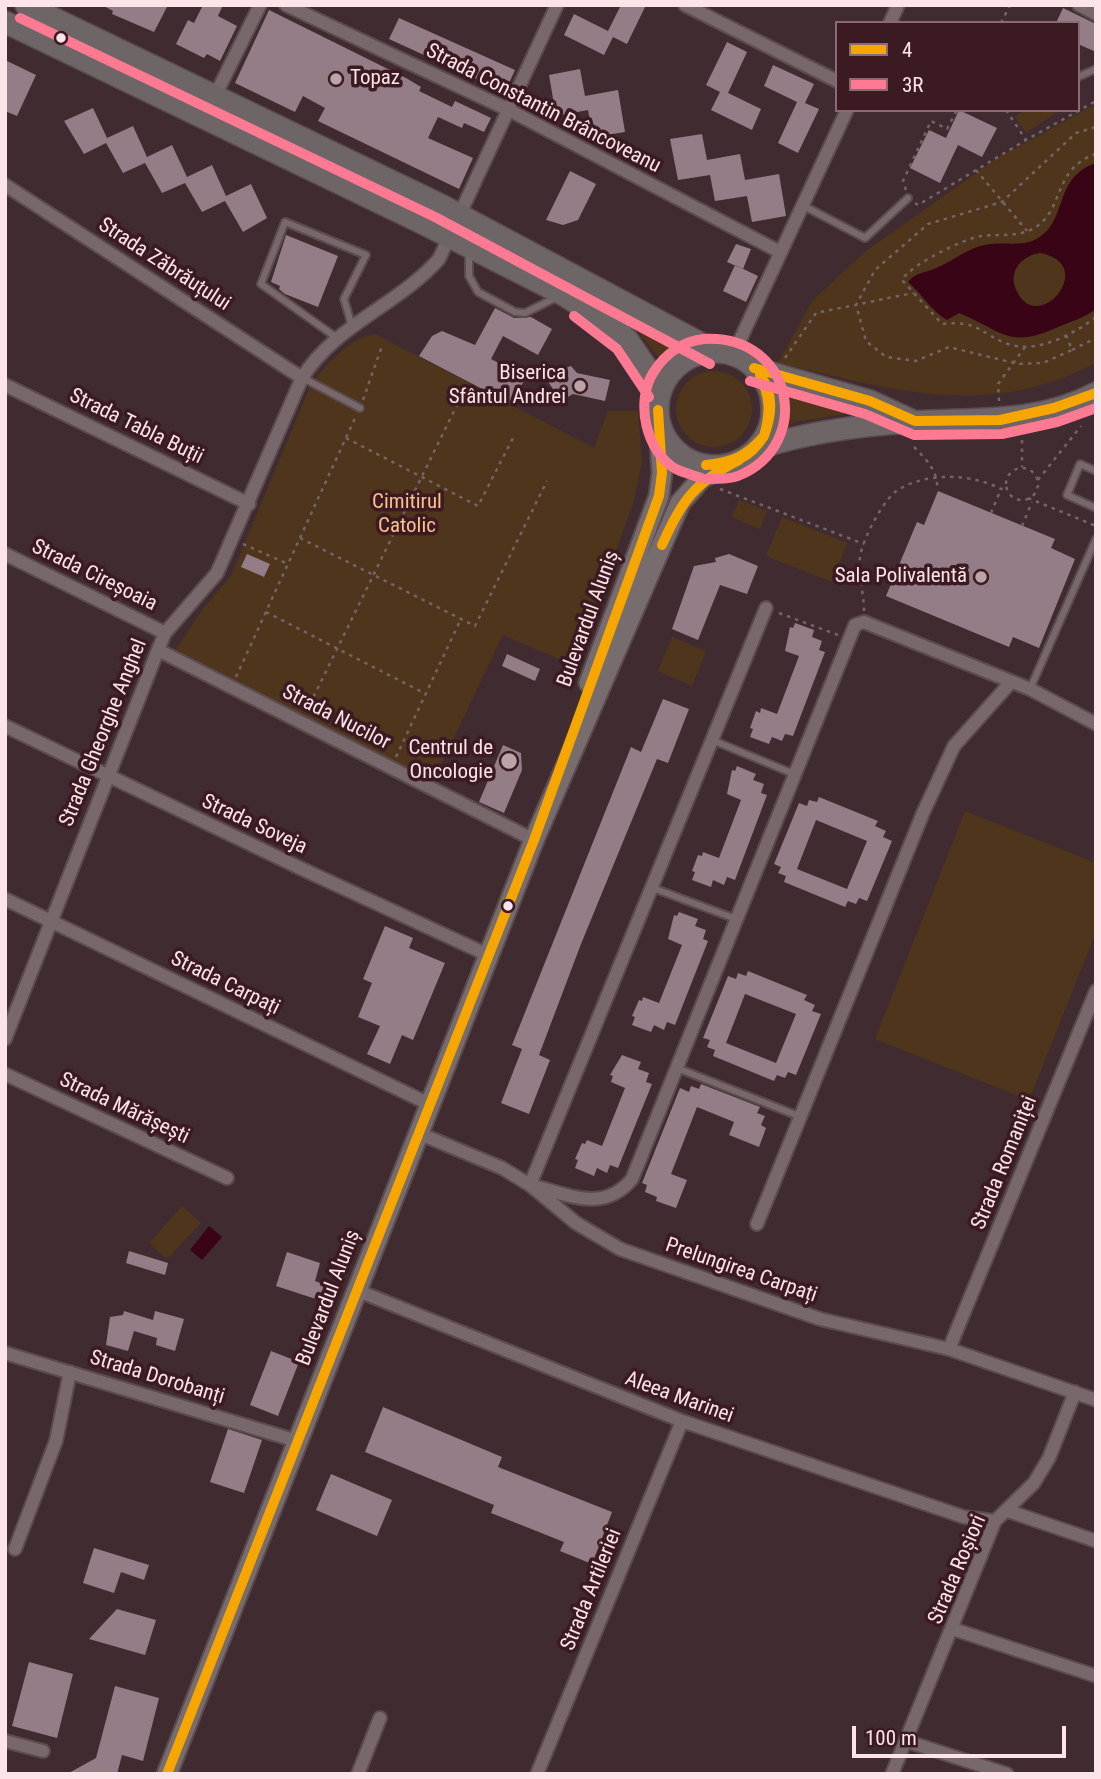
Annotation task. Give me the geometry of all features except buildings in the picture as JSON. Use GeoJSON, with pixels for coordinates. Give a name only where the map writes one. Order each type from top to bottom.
{"type":"FeatureCollection","features":[{"type":"Feature","properties":{"kind":"main road"},"geometry":{"type":"LineString","coordinates":[[26,5],[459,215],[725,354],[764,371],[870,401],[915,421]]}},
{"type":"Feature","properties":{"kind":"main road"},"geometry":{"type":"LineString","coordinates":[[5,22],[449,236],[562,294],[609,323],[627,339],[660,400],[663,432],[685,457],[718,466],[804,434],[915,421],[1000,420],[1054,408],[1096,393]]}},
{"type":"Feature","properties":{"kind":"main road"},"geometry":{"type":"LineString","coordinates":[[660,400],[671,372],[687,359],[725,354]]}},
{"type":"Feature","properties":{"kind":"main road"},"geometry":{"type":"LineString","coordinates":[[748,455],[766,434],[771,411],[764,371]]}},
{"type":"Feature","properties":{"kind":"main road","name":"Bulevardul Aluniș"},"geometry":{"type":"LineString","coordinates":[[167,1774],[534,839],[659,496],[663,472],[660,400]]}},
{"type":"Feature","properties":{"kind":"main road","name":"Bulevardul Aluniș"},"geometry":{"type":"LineString","coordinates":[[534,839],[680,503],[702,478],[748,455]]}},
{"type":"Feature","properties":{"kind":"street"},"geometry":{"type":"LineString","coordinates":[[215,96],[260,5]]}},
{"type":"Feature","properties":{"kind":"street","name":"Strada Constantin Brâncoveanu"},"geometry":{"type":"LineString","coordinates":[[286,5],[509,110],[780,252]]}},
{"type":"Feature","properties":{"kind":"street","name":"Strada Gheorghe Anghel"},"geometry":{"type":"LineString","coordinates":[[5,1040],[106,776],[165,633],[216,573],[302,377],[317,354],[425,275],[439,259],[557,5]]}},
{"type":"Feature","properties":{"kind":"street"},"geometry":{"type":"LineString","coordinates":[[685,5],[835,80]]}},
{"type":"Feature","properties":{"kind":"street"},"geometry":{"type":"LineString","coordinates":[[891,21],[898,5]]}},
{"type":"Feature","properties":{"kind":"street"},"geometry":{"type":"LineString","coordinates":[[1079,5],[1096,13]]}},
{"type":"Feature","properties":{"kind":"street"},"geometry":{"type":"LineString","coordinates":[[725,354],[780,252],[845,112]]}},
{"type":"Feature","properties":{"kind":"street","name":"Strada Zăbrăuțului"},"geometry":{"type":"LineString","coordinates":[[5,185],[302,377]]}},
{"type":"Feature","properties":{"kind":"street","name":"Strada Tabla Buții"},"geometry":{"type":"LineString","coordinates":[[5,385],[249,503]]}},
{"type":"Feature","properties":{"kind":"street","name":"Strada Cireșoaia"},"geometry":{"type":"LineString","coordinates":[[5,554],[165,633]]}},
{"type":"Feature","properties":{"kind":"street"},"geometry":{"type":"LineString","coordinates":[[766,608],[530,1185],[592,1200],[609,1199],[621,1193],[632,1179],[855,625],[864,622],[1030,689],[1096,724]]}},
{"type":"Feature","properties":{"kind":"street","name":"Strada Nucilor"},"geometry":{"type":"LineString","coordinates":[[158,650],[534,839]]}},
{"type":"Feature","properties":{"kind":"street"},"geometry":{"type":"LineString","coordinates":[[757,1224],[923,813],[954,746],[1011,682]]}},
{"type":"Feature","properties":{"kind":"street","name":"Strada Soveja"},"geometry":{"type":"LineString","coordinates":[[5,726],[488,955]]}},
{"type":"Feature","properties":{"kind":"street","name":"Strada Carpați"},"geometry":{"type":"LineString","coordinates":[[5,899],[429,1104]]}},
{"type":"Feature","properties":{"kind":"street","name":"Strada Romaniței"},"geometry":{"type":"LineString","coordinates":[[949,1349],[1096,991]]}},
{"type":"Feature","properties":{"kind":"street","name":"Strada Mărășești"},"geometry":{"type":"LineString","coordinates":[[5,1074],[227,1178]]}},
{"type":"Feature","properties":{"kind":"street","name":"Prelungirea Carpați"},"geometry":{"type":"LineString","coordinates":[[418,1133],[502,1168],[530,1185],[576,1223],[620,1249],[820,1319],[949,1349],[1096,1400]]}},
{"type":"Feature","properties":{"kind":"street","name":"Aleea Marinei"},"geometry":{"type":"LineString","coordinates":[[356,1290],[682,1420],[964,1517],[995,1521]]}},
{"type":"Feature","properties":{"kind":"street","name":"Strada Dorobanți"},"geometry":{"type":"LineString","coordinates":[[5,1353],[297,1441]]}},
{"type":"Feature","properties":{"kind":"street"},"geometry":{"type":"LineString","coordinates":[[15,1549],[56,1441],[70,1372]]}},
{"type":"Feature","properties":{"kind":"street","name":"Strada Roșiori"},"geometry":{"type":"LineString","coordinates":[[892,1774],[995,1521],[1034,1483],[1049,1458],[1075,1392]]}},
{"type":"Feature","properties":{"kind":"street","name":"Strada Artileriei"},"geometry":{"type":"LineString","coordinates":[[537,1774],[682,1420]]}},
{"type":"Feature","properties":{"kind":"street"},"geometry":{"type":"LineString","coordinates":[[1008,1511],[1096,1541]]}},
{"type":"Feature","properties":{"kind":"street"},"geometry":{"type":"LineString","coordinates":[[953,1629],[1096,1676]]}},
{"type":"Feature","properties":{"kind":"street"},"geometry":{"type":"LineString","coordinates":[[358,1774],[380,1718]]}},
{"type":"Feature","properties":{"kind":"street"},"geometry":{"type":"LineString","coordinates":[[5,1741],[43,1751]]}},
{"type":"Feature","properties":{"kind":"street"},"geometry":{"type":"LineString","coordinates":[[906,1741],[1007,1774]]}},
{"type":"Feature","properties":{"kind":"lane"},"geometry":{"type":"LineString","coordinates":[[1080,76],[1096,69]]}},
{"type":"Feature","properties":{"kind":"lane"},"geometry":{"type":"LineString","coordinates":[[802,205],[865,238],[908,198]]}},
{"type":"Feature","properties":{"kind":"lane"},"geometry":{"type":"LineString","coordinates":[[338,338],[261,284],[285,222],[366,255],[344,299],[352,326]]}},
{"type":"Feature","properties":{"kind":"lane"},"geometry":{"type":"LineString","coordinates":[[469,247],[470,276],[478,292],[515,312],[525,313],[562,294]]}},
{"type":"Feature","properties":{"kind":"lane"},"geometry":{"type":"LineString","coordinates":[[302,377],[360,408]]}},
{"type":"Feature","properties":{"kind":"lane"},"geometry":{"type":"LineString","coordinates":[[1096,471],[1080,464],[1067,495],[1096,508]]}},
{"type":"Feature","properties":{"kind":"lane"},"geometry":{"type":"LineString","coordinates":[[1030,689],[1096,539]]}},
{"type":"Feature","properties":{"kind":"lane"},"geometry":{"type":"LineString","coordinates":[[712,740],[794,774]]}},
{"type":"Feature","properties":{"kind":"lane"},"geometry":{"type":"LineString","coordinates":[[651,887],[736,919]]}},
{"type":"Feature","properties":{"kind":"lane"},"geometry":{"type":"LineString","coordinates":[[677,1068],[801,1117]]}},
{"type":"Feature","properties":{"kind":"path"},"geometry":{"type":"LineString","coordinates":[[1002,21],[1010,5]]}},
{"type":"Feature","properties":{"kind":"path"},"geometry":{"type":"LineString","coordinates":[[1080,110],[1096,101]]}},
{"type":"Feature","properties":{"kind":"path"},"geometry":{"type":"LineString","coordinates":[[956,112],[947,129],[931,121],[903,181],[908,198],[918,205],[1076,112]]}},
{"type":"Feature","properties":{"kind":"path"},"geometry":{"type":"LineString","coordinates":[[1007,112],[1026,140]]}},
{"type":"Feature","properties":{"kind":"path"},"geometry":{"type":"LineString","coordinates":[[1096,127],[1076,133],[1002,202],[928,224],[875,270],[856,304],[866,341],[886,357],[916,361],[949,347],[1012,363],[1043,363],[1096,338]]}},
{"type":"Feature","properties":{"kind":"path"},"geometry":{"type":"LineString","coordinates":[[1095,318],[1066,335],[1025,347],[1009,344],[978,326],[963,322],[942,324],[902,280],[907,271],[981,236],[1000,237],[1027,231],[1042,224],[1051,212],[1066,175],[1078,160],[1096,154]]}},
{"type":"Feature","properties":{"kind":"path"},"geometry":{"type":"LineString","coordinates":[[976,170],[1027,231]]}},
{"type":"Feature","properties":{"kind":"path"},"geometry":{"type":"LineString","coordinates":[[764,371],[816,313],[913,293]]}},
{"type":"Feature","properties":{"kind":"path"},"geometry":{"type":"LineString","coordinates":[[1066,335],[1072,351]]}},
{"type":"Feature","properties":{"kind":"path"},"geometry":{"type":"LineString","coordinates":[[236,677],[360,408],[382,346]]}},
{"type":"Feature","properties":{"kind":"path"},"geometry":{"type":"LineString","coordinates":[[1000,420],[998,384],[1025,347]]}},
{"type":"Feature","properties":{"kind":"path"},"geometry":{"type":"LineString","coordinates":[[306,712],[458,401]]}},
{"type":"Feature","properties":{"kind":"path"},"geometry":{"type":"LineString","coordinates":[[1022,526],[1038,480],[1081,426]]}},
{"type":"Feature","properties":{"kind":"path"},"geometry":{"type":"LineString","coordinates":[[346,438],[478,506],[513,438]]}},
{"type":"Feature","properties":{"kind":"path"},"geometry":{"type":"LineString","coordinates":[[1022,440],[1022,467]]}},
{"type":"Feature","properties":{"kind":"path"},"geometry":{"type":"LineString","coordinates":[[914,447],[926,457],[938,478],[937,490]]}},
{"type":"Feature","properties":{"kind":"path"},"geometry":{"type":"LineString","coordinates":[[1038,480],[1032,471],[1022,467],[1009,473],[1006,487],[1014,498],[1030,500],[1096,526]]}},
{"type":"Feature","properties":{"kind":"path"},"geometry":{"type":"LineString","coordinates":[[864,622],[859,573],[864,544],[894,492],[901,487],[938,478],[965,477],[984,481],[1001,489]]}},
{"type":"Feature","properties":{"kind":"path"},"geometry":{"type":"LineString","coordinates":[[300,538],[460,621],[475,626],[547,481]]}},
{"type":"Feature","properties":{"kind":"path"},"geometry":{"type":"LineString","coordinates":[[717,487],[864,544]]}},
{"type":"Feature","properties":{"kind":"path"},"geometry":{"type":"LineString","coordinates":[[990,513],[1001,489],[1006,487]]}},
{"type":"Feature","properties":{"kind":"path"},"geometry":{"type":"LineString","coordinates":[[233,539],[288,564]]}},
{"type":"Feature","properties":{"kind":"path"},"geometry":{"type":"LineString","coordinates":[[766,608],[848,639]]}},
{"type":"Feature","properties":{"kind":"path"},"geometry":{"type":"LineString","coordinates":[[266,612],[426,694]]}},
{"type":"Feature","properties":{"kind":"path"},"geometry":{"type":"LineString","coordinates":[[396,757],[460,621]]}},
{"type":"Feature","properties":{"kind":"green space"},"geometry":{"type":"Polygon","coordinates":[[[1096,104],[1096,363],[1055,381],[1015,391],[976,395],[900,390],[778,363],[813,300],[866,251],[996,159],[1096,104]]]}},
{"type":"Feature","properties":{"kind":"green space"},"geometry":{"type":"Polygon","coordinates":[[[1022,112],[1057,112],[1026,133],[1015,117],[1022,112]]]}},
{"type":"Feature","properties":{"kind":"green space"},"geometry":{"type":"Polygon","coordinates":[[[621,312],[690,348],[671,359],[664,369],[659,357],[621,312]]]}},
{"type":"Feature","properties":{"kind":"green space","name":"Cimitirul Catolic"},"geometry":{"type":"Polygon","coordinates":[[[375,334],[594,448],[608,411],[638,411],[642,462],[633,504],[573,665],[503,635],[433,781],[175,651],[202,610],[231,576],[312,382],[348,346],[375,334]]]}},
{"type":"Feature","properties":{"kind":"green space"},"geometry":{"type":"Polygon","coordinates":[[[714,371],[728,374],[741,382],[749,395],[752,409],[749,423],[741,436],[728,444],[714,447],[700,444],[687,436],[679,423],[676,409],[679,395],[687,382],[700,374],[714,371]]]}},
{"type":"Feature","properties":{"kind":"green space"},"geometry":{"type":"Polygon","coordinates":[[[783,396],[852,413],[794,422],[777,431],[783,396]]]}},
{"type":"Feature","properties":{"kind":"green space"},"geometry":{"type":"Polygon","coordinates":[[[739,500],[767,511],[760,529],[732,517],[739,500]]]}},
{"type":"Feature","properties":{"kind":"green space"},"geometry":{"type":"Polygon","coordinates":[[[782,517],[847,543],[832,582],[766,556],[782,517]]]}},
{"type":"Feature","properties":{"kind":"green space"},"geometry":{"type":"Polygon","coordinates":[[[672,637],[706,651],[692,686],[658,671],[672,637]]]}},
{"type":"Feature","properties":{"kind":"green space"},"geometry":{"type":"Polygon","coordinates":[[[965,811],[1096,863],[1096,932],[1029,1100],[875,1039],[965,811]]]}},
{"type":"Feature","properties":{"kind":"green space"},"geometry":{"type":"Polygon","coordinates":[[[182,1206],[201,1223],[167,1259],[149,1243],[182,1206]]]}},
{"type":"Feature","properties":{"kind":"shaded area"},"geometry":{"type":"Polygon","coordinates":[[[1096,163],[1096,309],[1077,320],[1040,334],[1016,337],[996,331],[959,313],[947,320],[908,282],[917,274],[943,265],[976,247],[1014,244],[1038,238],[1054,221],[1067,188],[1082,170],[1096,163]],[[1040,253],[1019,264],[1014,280],[1015,287],[1024,301],[1036,306],[1048,303],[1058,294],[1064,283],[1065,271],[1057,260],[1040,253]]]}},
{"type":"Feature","properties":{"kind":"shaded area"},"geometry":{"type":"Polygon","coordinates":[[[209,1226],[222,1237],[202,1260],[190,1250],[209,1226]]]}},
{"type":"Feature","properties":{"kind":"transit line","name":"3R"},"geometry":{"type":"LineString","coordinates":[[20,18],[435,217],[710,364]]}},
{"type":"Feature","properties":{"kind":"transit line","name":"3R"},"geometry":{"type":"LineString","coordinates":[[574,316],[617,349],[649,397]]}},
{"type":"Feature","properties":{"kind":"transit line","name":"3R"},"geometry":{"type":"LineString","coordinates":[[701,478],[676,469],[657,451],[646,426],[644,412],[648,385],[663,360],[681,346],[704,339],[734,342],[758,354],[774,372],[783,394],[785,417],[778,440],[762,461],[738,476],[707,479]]}},
{"type":"Feature","properties":{"kind":"transit line","name":"4"},"geometry":{"type":"LineString","coordinates":[[754,368],[870,401],[915,421],[1000,420],[1054,408],[1096,393]]}},
{"type":"Feature","properties":{"kind":"transit line","name":"4"},"geometry":{"type":"LineString","coordinates":[[760,375],[770,397],[769,420],[764,436]]}},
{"type":"Feature","properties":{"kind":"transit line","name":"4"},"geometry":{"type":"LineString","coordinates":[[760,375],[768,405],[764,436]]}},
{"type":"Feature","properties":{"kind":"transit line","name":"3R"},"geometry":{"type":"LineString","coordinates":[[750,381],[865,414],[914,435],[1002,434],[1057,422],[1096,408]]}},
{"type":"Feature","properties":{"kind":"transit line","name":"4"},"geometry":{"type":"LineString","coordinates":[[167,1774],[534,840],[659,496],[662,473],[658,410]]}},
{"type":"Feature","properties":{"kind":"transit line","name":"4"},"geometry":{"type":"LineString","coordinates":[[706,465],[739,457],[752,449],[764,436]]}},
{"type":"Feature","properties":{"kind":"transit line","name":"4"},"geometry":{"type":"LineString","coordinates":[[706,465],[740,459],[753,450],[764,436]]}},
{"type":"Feature","properties":{"kind":"transit line","name":"4"},"geometry":{"type":"LineString","coordinates":[[662,545],[676,516],[691,494],[711,477],[739,460]]}},
{"type":"Feature","properties":{"kind":"place","name":"Topaz"},"geometry":{"type":"Point","coordinates":[336,79]}},
{"type":"Feature","properties":{"kind":"place","name":"Biserica Sfântul Andrei"},"geometry":{"type":"Point","coordinates":[580,386]}},
{"type":"Feature","properties":{"kind":"place","name":"Sala Polivalentă"},"geometry":{"type":"Point","coordinates":[981,577]}},
{"type":"Feature","properties":{"kind":"place","name":"Centrul de Oncologie"},"geometry":{"type":"Point","coordinates":[509,761]}}]}
